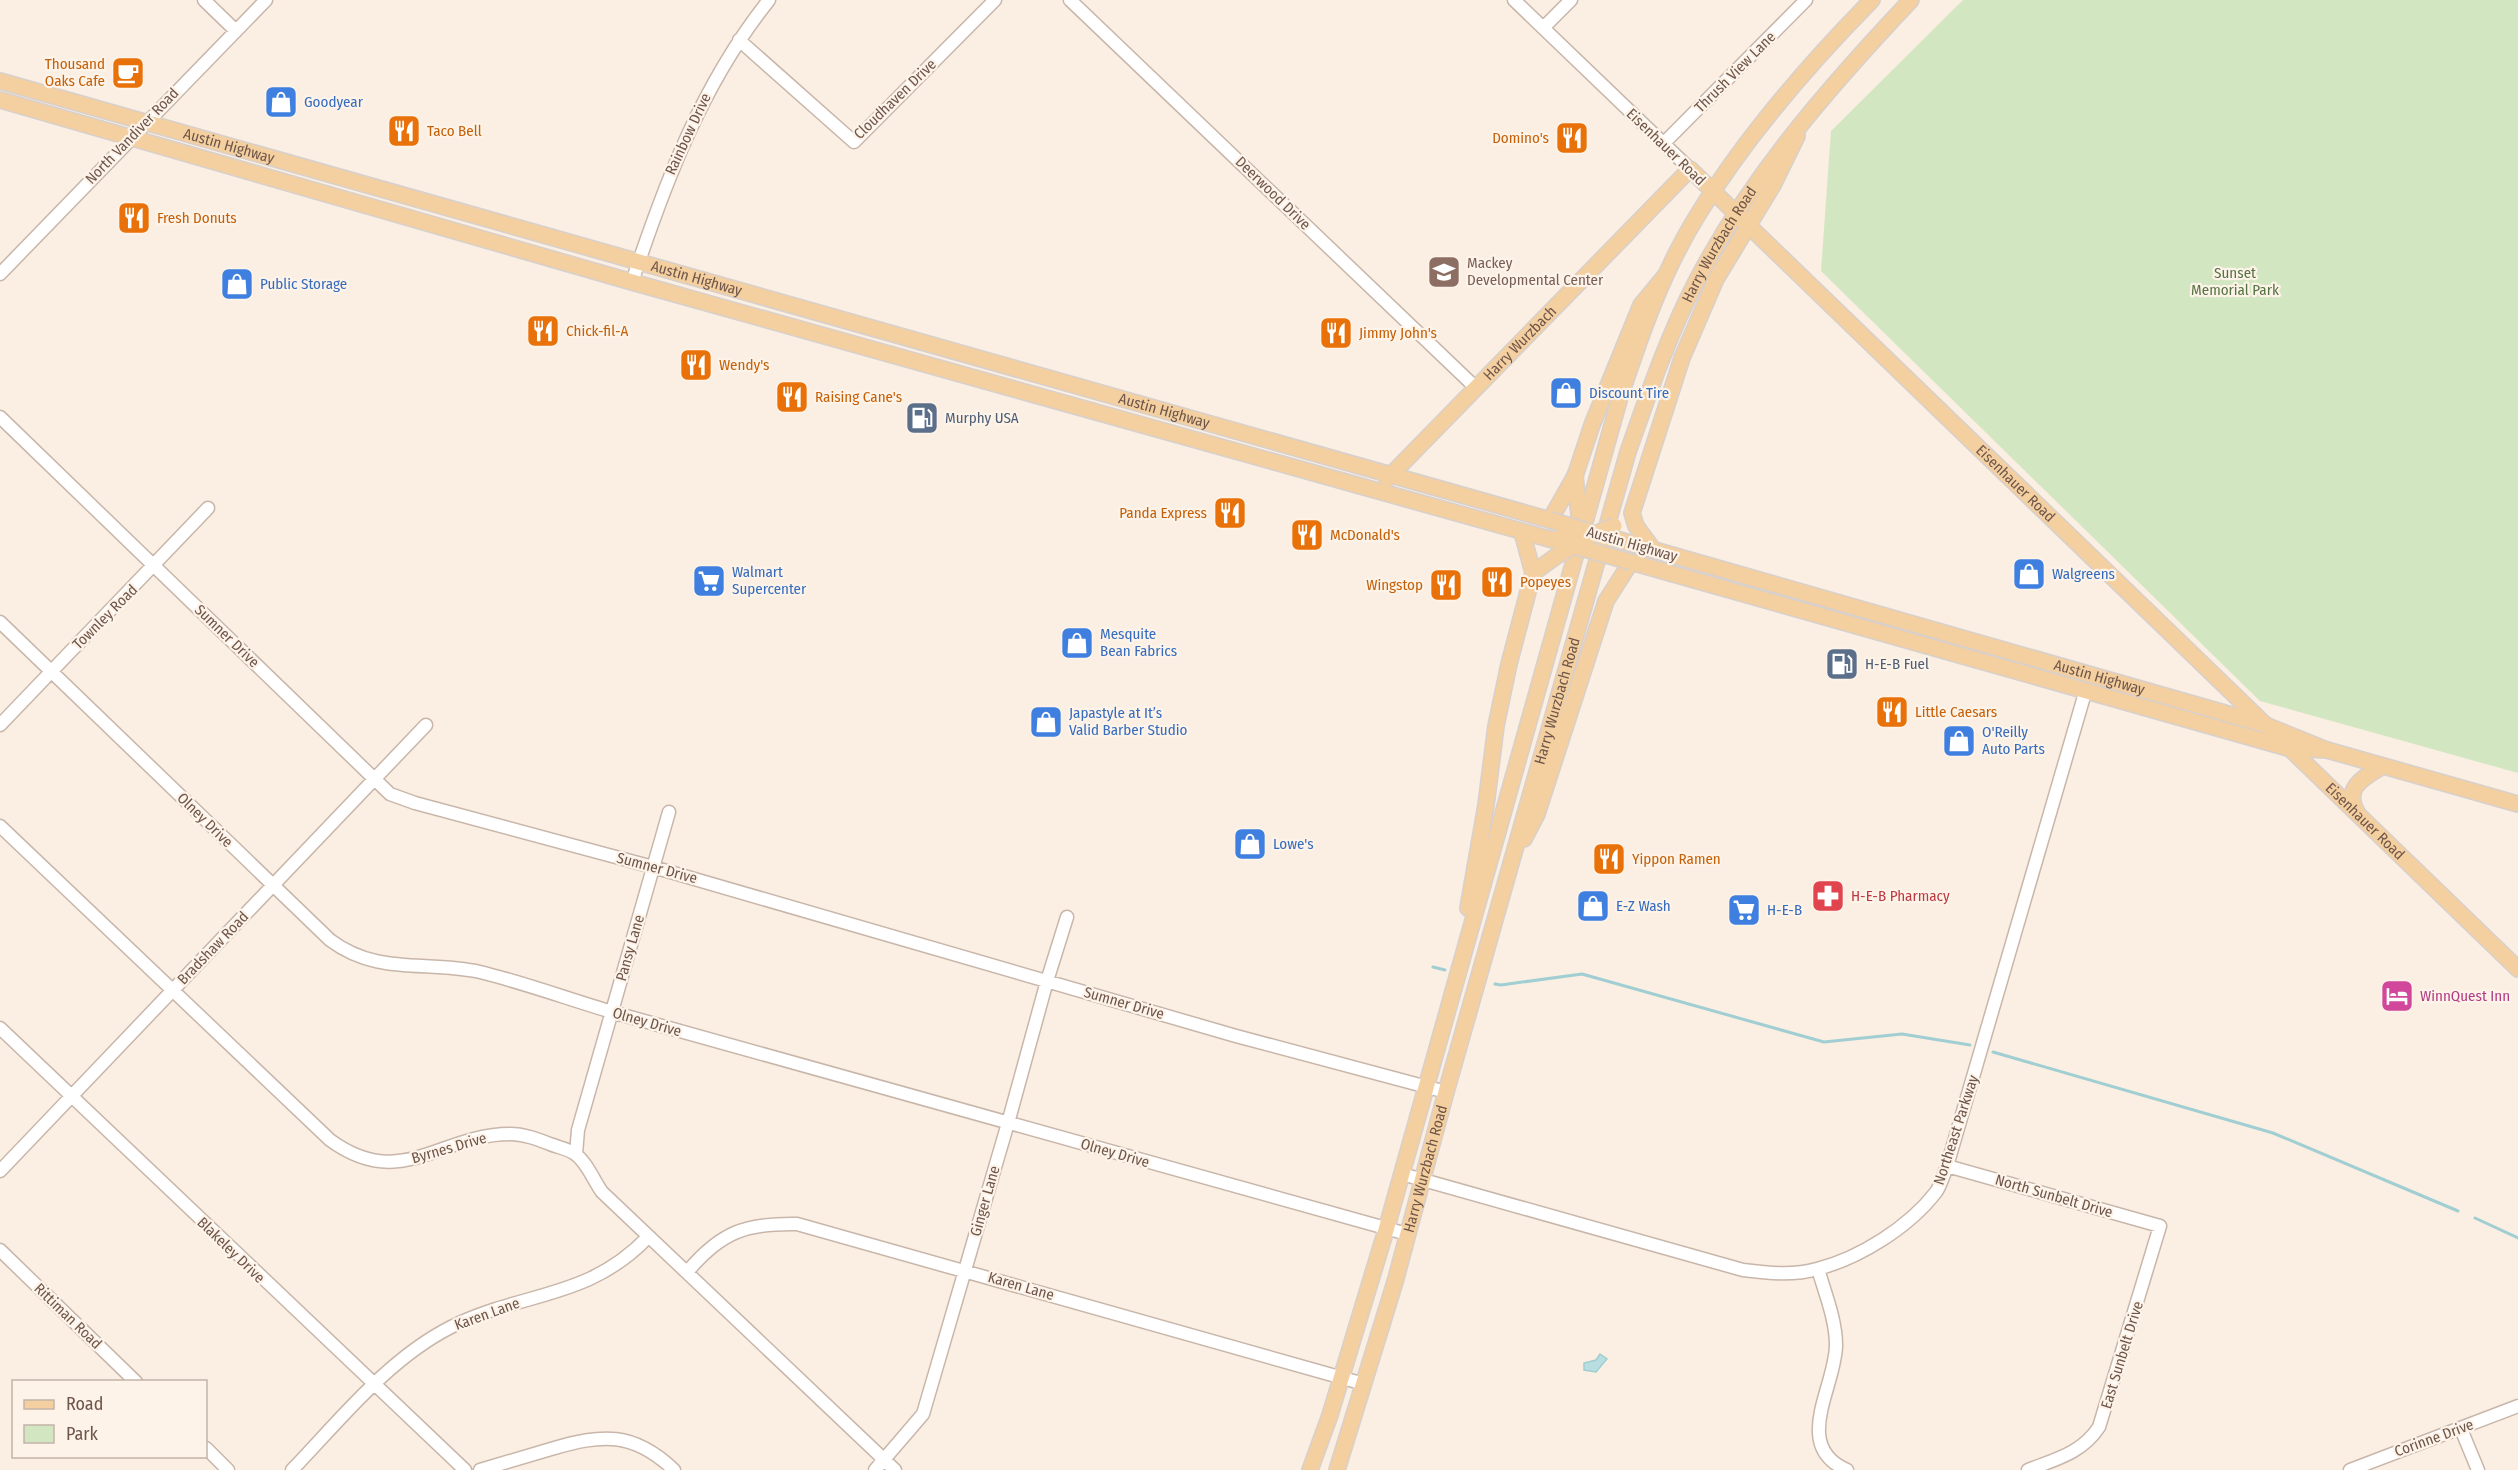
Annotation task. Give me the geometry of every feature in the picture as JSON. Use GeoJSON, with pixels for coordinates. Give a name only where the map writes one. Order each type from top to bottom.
{"type":"FeatureCollection","features":[{"type":"Feature","properties":{"kind":"main road","name":"Harry Wurzbach Road"},"geometry":{"type":"LineString","coordinates":[[1310,1470],[1386,1230],[1620,397],[1643,328],[1665,276],[1712,191],[1786,93],[1872,0]]}},
{"type":"Feature","properties":{"kind":"main road","name":"Harry Wurzbach Road"},"geometry":{"type":"LineString","coordinates":[[1337,1470],[1407,1234],[1631,442],[1690,295],[1735,214],[1803,120],[1911,0]]}},
{"type":"Feature","properties":{"kind":"main road","name":"Austin Highway"},"geometry":{"type":"LineString","coordinates":[[0,81],[1502,506],[1557,523],[1631,562],[1740,594],[2085,693],[2288,748],[2327,750]]}},
{"type":"Feature","properties":{"kind":"main road","name":"Austin Highway"},"geometry":{"type":"LineString","coordinates":[[0,100],[632,282],[1522,532],[1546,538],[1653,549],[2264,724],[2327,750],[2518,804]]}},
{"type":"Feature","properties":{"kind":"main road"},"geometry":{"type":"LineString","coordinates":[[1653,549],[1636,526],[1632,513],[1663,414],[1716,279],[1789,155],[1803,120]]}},
{"type":"Feature","properties":{"kind":"main road","name":"Harry Wurzbach"},"geometry":{"type":"LineString","coordinates":[[1379,492],[1391,474],[1475,387],[1690,170]]}},
{"type":"Feature","properties":{"kind":"main road","name":"Eisenhauer Road"},"geometry":{"type":"LineString","coordinates":[[1690,170],[2518,969]]}},
{"type":"Feature","properties":{"kind":"main road"},"geometry":{"type":"LineString","coordinates":[[1557,523],[1592,425],[1641,305],[1665,276]]}},
{"type":"Feature","properties":{"kind":"main road"},"geometry":{"type":"LineString","coordinates":[[1575,476],[1579,515],[1600,568],[1606,601]]}},
{"type":"Feature","properties":{"kind":"main road"},"geometry":{"type":"LineString","coordinates":[[1533,573],[1590,541],[1632,513]]}},
{"type":"Feature","properties":{"kind":"main road"},"geometry":{"type":"LineString","coordinates":[[1469,932],[1468,901],[1485,812],[1496,726],[1509,664],[1533,573],[1522,532]]}},
{"type":"Feature","properties":{"kind":"main road"},"geometry":{"type":"LineString","coordinates":[[1512,859],[1537,814],[1606,601],[1631,562]]}},
{"type":"Feature","properties":{"kind":"main road"},"geometry":{"type":"LineString","coordinates":[[1681,577],[1693,575],[1751,591],[1761,580]]}},
{"type":"Feature","properties":{"kind":"main road"},"geometry":{"type":"LineString","coordinates":[[2359,817],[2354,807],[2352,790],[2358,781],[2383,766]]}},
{"type":"Feature","properties":{"kind":"main road"},"geometry":{"type":"LineString","coordinates":[[1494,921],[1486,910],[1502,853],[1502,816]]}},
{"type":"Feature","properties":{"kind":"street"},"geometry":{"type":"LineString","coordinates":[[204,0],[236,31]]}},
{"type":"Feature","properties":{"kind":"street","name":"North Vandiver Road"},"geometry":{"type":"LineString","coordinates":[[0,274],[266,0]]}},
{"type":"Feature","properties":{"kind":"street","name":"Rainbow Drive"},"geometry":{"type":"LineString","coordinates":[[632,282],[683,140],[714,80],[739,40],[769,0]]}},
{"type":"Feature","properties":{"kind":"street","name":"Cloudhaven Drive"},"geometry":{"type":"LineString","coordinates":[[739,40],[854,142],[995,0]]}},
{"type":"Feature","properties":{"kind":"street","name":"Deerwood Drive"},"geometry":{"type":"LineString","coordinates":[[1070,0],[1475,387]]}},
{"type":"Feature","properties":{"kind":"street","name":"Eisenhauer Road"},"geometry":{"type":"LineString","coordinates":[[1514,0],[1690,170]]}},
{"type":"Feature","properties":{"kind":"street"},"geometry":{"type":"LineString","coordinates":[[1543,28],[1571,0]]}},
{"type":"Feature","properties":{"kind":"street","name":"Thrush View Lane"},"geometry":{"type":"LineString","coordinates":[[1663,144],[1806,0]]}},
{"type":"Feature","properties":{"kind":"street","name":"Sumner Drive"},"geometry":{"type":"LineString","coordinates":[[0,417],[390,794],[415,803],[653,867],[1236,1036],[1446,1092]]}},
{"type":"Feature","properties":{"kind":"street","name":"Townley Road"},"geometry":{"type":"LineString","coordinates":[[0,725],[155,566],[208,508]]}},
{"type":"Feature","properties":{"kind":"street","name":"Olney Drive"},"geometry":{"type":"LineString","coordinates":[[0,622],[330,940],[360,958],[382,964],[454,968],[481,972],[612,1012],[1407,1234]]}},
{"type":"Feature","properties":{"kind":"street","name":"Northeast Parkway"},"geometry":{"type":"LineString","coordinates":[[1402,1174],[1743,1270],[1782,1273],[1818,1269],[1877,1242],[1909,1218],[1938,1190],[1947,1166],[2085,693]]}},
{"type":"Feature","properties":{"kind":"street","name":"Bradshaw Road"},"geometry":{"type":"LineString","coordinates":[[0,1172],[70,1095],[426,725]]}},
{"type":"Feature","properties":{"kind":"street","name":"Pansy Lane"},"geometry":{"type":"LineString","coordinates":[[576,1154],[578,1130],[669,812]]}},
{"type":"Feature","properties":{"kind":"street","name":"Byrnes Drive"},"geometry":{"type":"LineString","coordinates":[[0,826],[330,1140],[361,1158],[397,1162],[493,1135],[511,1134],[529,1136],[576,1154]]}},
{"type":"Feature","properties":{"kind":"street","name":"Ginger Lane"},"geometry":{"type":"LineString","coordinates":[[874,1470],[885,1460],[922,1414],[1067,917]]}},
{"type":"Feature","properties":{"kind":"street","name":"Blakeley Drive"},"geometry":{"type":"LineString","coordinates":[[0,1028],[374,1386],[465,1470]]}},
{"type":"Feature","properties":{"kind":"street"},"geometry":{"type":"LineString","coordinates":[[576,1154],[602,1192],[648,1237],[688,1271],[895,1470]]}},
{"type":"Feature","properties":{"kind":"street","name":"North Sunbelt Drive"},"geometry":{"type":"LineString","coordinates":[[1947,1166],[2160,1226]]}},
{"type":"Feature","properties":{"kind":"street","name":"Karen Lane"},"geometry":{"type":"LineString","coordinates":[[688,1271],[711,1245],[743,1228],[775,1223],[808,1226],[1364,1384]]}},
{"type":"Feature","properties":{"kind":"street","name":"East Sunbelt Drive"},"geometry":{"type":"LineString","coordinates":[[2028,1470],[2055,1465],[2091,1440],[2099,1427],[2160,1226]]}},
{"type":"Feature","properties":{"kind":"street","name":"Karen Lane"},"geometry":{"type":"LineString","coordinates":[[292,1470],[374,1386],[416,1349],[451,1327],[588,1281],[616,1265],[648,1237]]}},
{"type":"Feature","properties":{"kind":"street","name":"Rittiman Road"},"geometry":{"type":"LineString","coordinates":[[0,1250],[134,1380]]}},
{"type":"Feature","properties":{"kind":"street"},"geometry":{"type":"LineString","coordinates":[[1818,1269],[1834,1325],[1836,1346],[1818,1425],[1822,1446],[1830,1460],[1847,1470]]}},
{"type":"Feature","properties":{"kind":"street","name":"Corinne Drive"},"geometry":{"type":"LineString","coordinates":[[2350,1470],[2518,1406]]}},
{"type":"Feature","properties":{"kind":"street"},"geometry":{"type":"LineString","coordinates":[[2461,1429],[2478,1470]]}},
{"type":"Feature","properties":{"kind":"street"},"geometry":{"type":"LineString","coordinates":[[480,1470],[574,1442],[608,1437],[637,1443],[654,1452],[674,1470]]}},
{"type":"Feature","properties":{"kind":"street"},"geometry":{"type":"LineString","coordinates":[[207,1449],[228,1470]]}},
{"type":"Feature","properties":{"kind":"green space","name":"Sunset Memorial Park"},"geometry":{"type":"Polygon","coordinates":[[[1963,0],[2518,0],[2518,773],[2260,701],[1821,271],[1831,131],[1963,0]]]}},
{"type":"Feature","properties":{"kind":"water"},"geometry":{"type":"Polygon","coordinates":[[[1600,1354],[1607,1359],[1596,1372],[1584,1370],[1584,1363],[1596,1360],[1600,1354]]]}},
{"type":"Feature","properties":{"kind":"waterway"},"geometry":{"type":"LineString","coordinates":[[1433,967],[1445,970]]}},
{"type":"Feature","properties":{"kind":"waterway"},"geometry":{"type":"LineString","coordinates":[[1495,984],[1582,974],[1824,1042],[1902,1034],[1970,1045]]}},
{"type":"Feature","properties":{"kind":"waterway"},"geometry":{"type":"LineString","coordinates":[[1993,1052],[2273,1133],[2458,1211]]}},
{"type":"Feature","properties":{"kind":"waterway"},"geometry":{"type":"LineString","coordinates":[[2475,1218],[2518,1238]]}},
{"type":"Feature","properties":{"kind":"place","name":"Thousand Oaks Cafe"},"geometry":{"type":"Point","coordinates":[128,73]}},
{"type":"Feature","properties":{"kind":"place","name":"Goodyear"},"geometry":{"type":"Point","coordinates":[281,102]}},
{"type":"Feature","properties":{"kind":"place","name":"Taco Bell"},"geometry":{"type":"Point","coordinates":[404,131]}},
{"type":"Feature","properties":{"kind":"place","name":"Domino's"},"geometry":{"type":"Point","coordinates":[1572,138]}},
{"type":"Feature","properties":{"kind":"place","name":"Fresh Donuts"},"geometry":{"type":"Point","coordinates":[134,218]}},
{"type":"Feature","properties":{"kind":"place","name":"Mackey Developmental Center"},"geometry":{"type":"Point","coordinates":[1444,272]}},
{"type":"Feature","properties":{"kind":"place","name":"Public Storage"},"geometry":{"type":"Point","coordinates":[237,284]}},
{"type":"Feature","properties":{"kind":"place","name":"Chick-fil-A"},"geometry":{"type":"Point","coordinates":[543,331]}},
{"type":"Feature","properties":{"kind":"place","name":"Jimmy John's"},"geometry":{"type":"Point","coordinates":[1336,333]}},
{"type":"Feature","properties":{"kind":"place","name":"Wendy's"},"geometry":{"type":"Point","coordinates":[696,365]}},
{"type":"Feature","properties":{"kind":"place","name":"Discount Tire"},"geometry":{"type":"Point","coordinates":[1566,393]}},
{"type":"Feature","properties":{"kind":"place","name":"Raising Cane's"},"geometry":{"type":"Point","coordinates":[792,397]}},
{"type":"Feature","properties":{"kind":"place","name":"Murphy USA"},"geometry":{"type":"Point","coordinates":[922,418]}},
{"type":"Feature","properties":{"kind":"place","name":"Panda Express"},"geometry":{"type":"Point","coordinates":[1230,513]}},
{"type":"Feature","properties":{"kind":"place","name":"McDonald's"},"geometry":{"type":"Point","coordinates":[1307,535]}},
{"type":"Feature","properties":{"kind":"place","name":"Walgreens"},"geometry":{"type":"Point","coordinates":[2029,574]}},
{"type":"Feature","properties":{"kind":"place","name":"Walmart Supercenter"},"geometry":{"type":"Point","coordinates":[709,581]}},
{"type":"Feature","properties":{"kind":"place","name":"Popeyes"},"geometry":{"type":"Point","coordinates":[1497,582]}},
{"type":"Feature","properties":{"kind":"place","name":"Wingstop"},"geometry":{"type":"Point","coordinates":[1446,585]}},
{"type":"Feature","properties":{"kind":"place","name":"Mesquite Bean Fabrics"},"geometry":{"type":"Point","coordinates":[1077,643]}},
{"type":"Feature","properties":{"kind":"place","name":"H-E-B Fuel"},"geometry":{"type":"Point","coordinates":[1842,664]}},
{"type":"Feature","properties":{"kind":"place","name":"Little Caesars"},"geometry":{"type":"Point","coordinates":[1892,712]}},
{"type":"Feature","properties":{"kind":"place","name":"Japastyle at It’s Valid Barber Studio"},"geometry":{"type":"Point","coordinates":[1046,722]}},
{"type":"Feature","properties":{"kind":"place","name":"O'Reilly Auto Parts"},"geometry":{"type":"Point","coordinates":[1959,741]}},
{"type":"Feature","properties":{"kind":"place","name":"Lowe's"},"geometry":{"type":"Point","coordinates":[1250,844]}},
{"type":"Feature","properties":{"kind":"place","name":"Yippon Ramen"},"geometry":{"type":"Point","coordinates":[1609,859]}},
{"type":"Feature","properties":{"kind":"place","name":"H-E-B Pharmacy"},"geometry":{"type":"Point","coordinates":[1828,896]}},
{"type":"Feature","properties":{"kind":"place","name":"E-Z Wash"},"geometry":{"type":"Point","coordinates":[1593,906]}},
{"type":"Feature","properties":{"kind":"place","name":"H-E-B"},"geometry":{"type":"Point","coordinates":[1744,910]}},
{"type":"Feature","properties":{"kind":"place","name":"WinnQuest Inn"},"geometry":{"type":"Point","coordinates":[2397,996]}}]}
